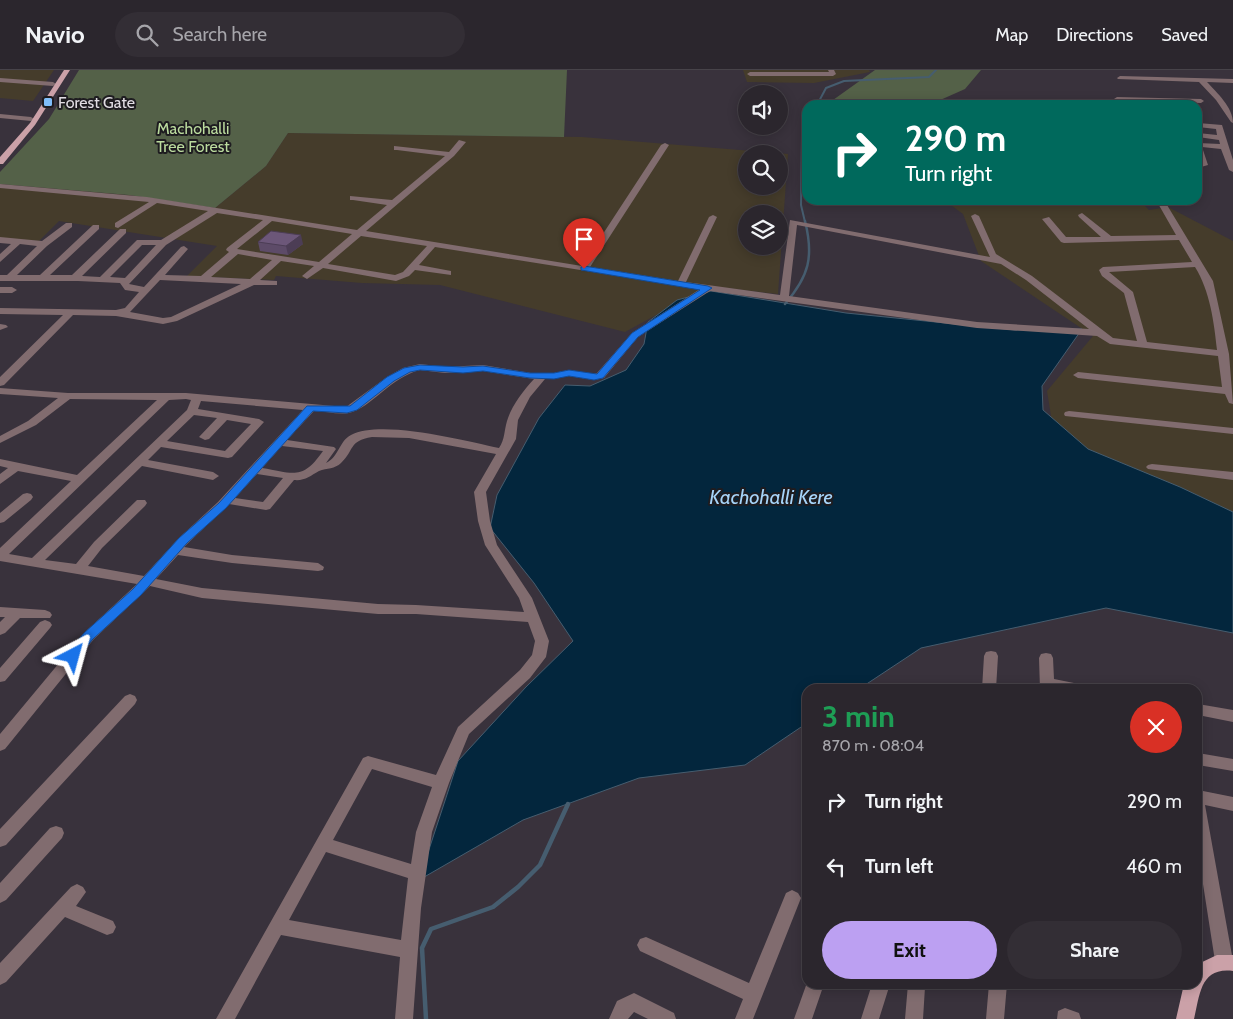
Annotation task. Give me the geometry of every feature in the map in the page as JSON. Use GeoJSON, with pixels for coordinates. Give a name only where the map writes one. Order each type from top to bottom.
{"type":"FeatureCollection","features":[{"type":"Feature","properties":{"kind":"main road"},"geometry":{"type":"LineString","coordinates":[[0,156],[31,119],[62,70]]}},
{"type":"Feature","properties":{"kind":"main road"},"geometry":{"type":"LineString","coordinates":[[0,162],[33,124],[67,70]]}},
{"type":"Feature","properties":{"kind":"main road"},"geometry":{"type":"LineString","coordinates":[[1202,971],[1204,968],[1229,962]]}},
{"type":"Feature","properties":{"kind":"main road"},"geometry":{"type":"LineString","coordinates":[[1185,1019],[1192,989]]}},
{"type":"Feature","properties":{"kind":"street"},"geometry":{"type":"LineString","coordinates":[[750,74],[780,72],[833,74],[831,70]]}},
{"type":"Feature","properties":{"kind":"street"},"geometry":{"type":"LineString","coordinates":[[1118,100],[1124,83],[1120,70]]}},
{"type":"Feature","properties":{"kind":"street"},"geometry":{"type":"LineString","coordinates":[[1142,70],[1152,85],[1166,100]]}},
{"type":"Feature","properties":{"kind":"street"},"geometry":{"type":"LineString","coordinates":[[1167,70],[1182,87]]}},
{"type":"Feature","properties":{"kind":"street"},"geometry":{"type":"LineString","coordinates":[[780,72],[784,83]]}},
{"type":"Feature","properties":{"kind":"street"},"geometry":{"type":"LineString","coordinates":[[0,80],[53,84]]}},
{"type":"Feature","properties":{"kind":"street"},"geometry":{"type":"LineString","coordinates":[[1124,83],[1152,85],[1176,80],[1229,81],[1233,88]]}},
{"type":"Feature","properties":{"kind":"street"},"geometry":{"type":"LineString","coordinates":[[1202,81],[1219,99],[1233,121]]}},
{"type":"Feature","properties":{"kind":"street"},"geometry":{"type":"LineString","coordinates":[[1138,91],[1147,92]]}},
{"type":"Feature","properties":{"kind":"street"},"geometry":{"type":"LineString","coordinates":[[1188,94],[1197,100]]}},
{"type":"Feature","properties":{"kind":"street"},"geometry":{"type":"LineString","coordinates":[[0,116],[31,119]]}},
{"type":"Feature","properties":{"kind":"street"},"geometry":{"type":"LineString","coordinates":[[1202,117],[1215,119]]}},
{"type":"Feature","properties":{"kind":"street"},"geometry":{"type":"LineString","coordinates":[[1202,125],[1218,127],[1233,170]]}},
{"type":"Feature","properties":{"kind":"street"},"geometry":{"type":"LineString","coordinates":[[1202,136],[1222,138]]}},
{"type":"Feature","properties":{"kind":"street"},"geometry":{"type":"LineString","coordinates":[[308,276],[451,154],[462,142]]}},
{"type":"Feature","properties":{"kind":"street"},"geometry":{"type":"LineString","coordinates":[[584,269],[665,145]]}},
{"type":"Feature","properties":{"kind":"street"},"geometry":{"type":"LineString","coordinates":[[1202,146],[1224,147]]}},
{"type":"Feature","properties":{"kind":"street"},"geometry":{"type":"LineString","coordinates":[[396,148],[451,154]]}},
{"type":"Feature","properties":{"kind":"street"},"geometry":{"type":"LineString","coordinates":[[1202,159],[1204,165]]}},
{"type":"Feature","properties":{"kind":"street"},"geometry":{"type":"LineString","coordinates":[[0,186],[48,189],[155,201],[681,284],[977,325],[1100,333]]}},
{"type":"Feature","properties":{"kind":"street"},"geometry":{"type":"LineString","coordinates":[[352,198],[393,203]]}},
{"type":"Feature","properties":{"kind":"street"},"geometry":{"type":"LineString","coordinates":[[74,278],[120,228],[155,201]]}},
{"type":"Feature","properties":{"kind":"street"},"geometry":{"type":"LineString","coordinates":[[1163,205],[1208,281],[1224,354],[1226,384],[1233,401]]}},
{"type":"Feature","properties":{"kind":"street"},"geometry":{"type":"LineString","coordinates":[[146,290],[128,288],[124,284],[163,243],[216,210]]}},
{"type":"Feature","properties":{"kind":"street"},"geometry":{"type":"LineString","coordinates":[[1082,215],[1108,240]]}},
{"type":"Feature","properties":{"kind":"street"},"geometry":{"type":"LineString","coordinates":[[975,216],[992,255],[1029,278],[1110,341],[1224,354]]}},
{"type":"Feature","properties":{"kind":"street"},"geometry":{"type":"LineString","coordinates":[[681,284],[713,217]]}},
{"type":"Feature","properties":{"kind":"street"},"geometry":{"type":"LineString","coordinates":[[270,219],[230,250],[396,278],[406,274],[433,245]]}},
{"type":"Feature","properties":{"kind":"street"},"geometry":{"type":"LineString","coordinates":[[1046,219],[1064,240],[1183,237]]}},
{"type":"Feature","properties":{"kind":"street"},"geometry":{"type":"LineString","coordinates":[[789,299],[794,222],[1007,264]]}},
{"type":"Feature","properties":{"kind":"street"},"geometry":{"type":"LineString","coordinates":[[5,278],[69,225]]}},
{"type":"Feature","properties":{"kind":"street"},"geometry":{"type":"LineString","coordinates":[[43,278],[96,227]]}},
{"type":"Feature","properties":{"kind":"street"},"geometry":{"type":"LineString","coordinates":[[0,240],[44,244]]}},
{"type":"Feature","properties":{"kind":"street"},"geometry":{"type":"LineString","coordinates":[[0,259],[18,242]]}},
{"type":"Feature","properties":{"kind":"street"},"geometry":{"type":"LineString","coordinates":[[103,280],[140,242],[163,243]]}},
{"type":"Feature","properties":{"kind":"street"},"geometry":{"type":"LineString","coordinates":[[116,313],[128,310],[184,249]]}},
{"type":"Feature","properties":{"kind":"street"},"geometry":{"type":"LineString","coordinates":[[202,280],[236,251]]}},
{"type":"Feature","properties":{"kind":"street"},"geometry":{"type":"LineString","coordinates":[[0,311],[116,313],[163,321],[174,319],[251,283],[279,258]]}},
{"type":"Feature","properties":{"kind":"street"},"geometry":{"type":"LineString","coordinates":[[1143,345],[1128,292],[1105,274],[1103,270],[1198,264]]}},
{"type":"Feature","properties":{"kind":"street"},"geometry":{"type":"LineString","coordinates":[[412,268],[448,273]]}},
{"type":"Feature","properties":{"kind":"street"},"geometry":{"type":"LineString","coordinates":[[158,277],[274,283]]}},
{"type":"Feature","properties":{"kind":"street"},"geometry":{"type":"LineString","coordinates":[[5,278],[74,278],[127,281]]}},
{"type":"Feature","properties":{"kind":"street"},"geometry":{"type":"LineString","coordinates":[[0,391],[68,396],[186,396],[347,410],[354,408],[390,379],[407,370],[420,367],[463,370],[483,368],[542,376],[569,373],[594,377],[600,376],[635,335],[708,288]]}},
{"type":"Feature","properties":{"kind":"street"},"geometry":{"type":"LineString","coordinates":[[0,290],[12,290]]}},
{"type":"Feature","properties":{"kind":"street"},"geometry":{"type":"LineString","coordinates":[[0,384],[71,312]]}},
{"type":"Feature","properties":{"kind":"street"},"geometry":{"type":"LineString","coordinates":[[1078,375],[1229,391]]}},
{"type":"Feature","properties":{"kind":"street"},"geometry":{"type":"LineString","coordinates":[[404,1019],[412,908],[417,873],[424,832],[441,783],[463,732],[519,680],[540,657],[542,641],[525,598],[492,545],[484,521],[480,492],[510,439],[513,420],[525,396],[542,376]]}},
{"type":"Feature","properties":{"kind":"street"},"geometry":{"type":"LineString","coordinates":[[0,440],[32,423],[68,396]]}},
{"type":"Feature","properties":{"kind":"street"},"geometry":{"type":"LineString","coordinates":[[0,556],[166,397]]}},
{"type":"Feature","properties":{"kind":"street"},"geometry":{"type":"LineString","coordinates":[[35,562],[192,411],[197,398]]}},
{"type":"Feature","properties":{"kind":"street"},"geometry":{"type":"LineString","coordinates":[[0,745],[89,636],[146,582],[175,550],[227,500],[310,408]]}},
{"type":"Feature","properties":{"kind":"street"},"geometry":{"type":"LineString","coordinates":[[158,443],[228,455],[259,422],[192,411]]}},
{"type":"Feature","properties":{"kind":"street"},"geometry":{"type":"LineString","coordinates":[[1069,414],[1233,431]]}},
{"type":"Feature","properties":{"kind":"street"},"geometry":{"type":"LineString","coordinates":[[205,436],[225,416]]}},
{"type":"Feature","properties":{"kind":"street"},"geometry":{"type":"LineString","coordinates":[[315,469],[330,465],[339,460],[348,442],[357,436],[381,432],[503,452]]}},
{"type":"Feature","properties":{"kind":"street"},"geometry":{"type":"LineString","coordinates":[[254,470],[307,477],[330,449],[279,442]]}},
{"type":"Feature","properties":{"kind":"street"},"geometry":{"type":"LineString","coordinates":[[0,462],[80,479]]}},
{"type":"Feature","properties":{"kind":"street"},"geometry":{"type":"LineString","coordinates":[[139,462],[213,476]]}},
{"type":"Feature","properties":{"kind":"street"},"geometry":{"type":"LineString","coordinates":[[0,480],[16,466]]}},
{"type":"Feature","properties":{"kind":"street"},"geometry":{"type":"LineString","coordinates":[[1152,467],[1233,476]]}},
{"type":"Feature","properties":{"kind":"street"},"geometry":{"type":"LineString","coordinates":[[227,500],[271,507],[291,476]]}},
{"type":"Feature","properties":{"kind":"street"},"geometry":{"type":"LineString","coordinates":[[0,519],[27,497]]}},
{"type":"Feature","properties":{"kind":"street"},"geometry":{"type":"LineString","coordinates":[[79,569],[98,545],[142,503]]}},
{"type":"Feature","properties":{"kind":"street"},"geometry":{"type":"LineString","coordinates":[[175,550],[232,559],[318,567]]}},
{"type":"Feature","properties":{"kind":"street"},"geometry":{"type":"LineString","coordinates":[[0,556],[118,575],[146,582],[226,596],[378,610],[394,608],[480,616],[531,617]]}},
{"type":"Feature","properties":{"kind":"street"},"geometry":{"type":"LineString","coordinates":[[0,612],[17,613],[45,620],[0,677]]}},
{"type":"Feature","properties":{"kind":"street"},"geometry":{"type":"LineString","coordinates":[[0,630],[17,613]]}},
{"type":"Feature","properties":{"kind":"street"},"geometry":{"type":"LineString","coordinates":[[988,684],[991,656]]}},
{"type":"Feature","properties":{"kind":"street"},"geometry":{"type":"LineString","coordinates":[[1046,658],[1047,684]]}},
{"type":"Feature","properties":{"kind":"street"},"geometry":{"type":"LineString","coordinates":[[0,840],[130,700]]}},
{"type":"Feature","properties":{"kind":"street"},"geometry":{"type":"LineString","coordinates":[[1202,711],[1233,716]]}},
{"type":"Feature","properties":{"kind":"street"},"geometry":{"type":"LineString","coordinates":[[1202,760],[1233,765]]}},
{"type":"Feature","properties":{"kind":"street"},"geometry":{"type":"LineString","coordinates":[[225,1019],[368,762],[441,783]]}},
{"type":"Feature","properties":{"kind":"street"},"geometry":{"type":"LineString","coordinates":[[1202,798],[1233,804]]}},
{"type":"Feature","properties":{"kind":"street"},"geometry":{"type":"LineString","coordinates":[[1202,826],[1229,962]]}},
{"type":"Feature","properties":{"kind":"street"},"geometry":{"type":"LineString","coordinates":[[0,895],[56,833]]}},
{"type":"Feature","properties":{"kind":"street"},"geometry":{"type":"LineString","coordinates":[[322,844],[417,873]]}},
{"type":"Feature","properties":{"kind":"street"},"geometry":{"type":"LineString","coordinates":[[0,976],[77,892]]}},
{"type":"Feature","properties":{"kind":"street"},"geometry":{"type":"LineString","coordinates":[[744,1019],[792,898]]}},
{"type":"Feature","properties":{"kind":"street"},"geometry":{"type":"LineString","coordinates":[[62,908],[106,927]]}},
{"type":"Feature","properties":{"kind":"street"},"geometry":{"type":"LineString","coordinates":[[276,926],[409,950]]}},
{"type":"Feature","properties":{"kind":"street"},"geometry":{"type":"LineString","coordinates":[[646,946],[754,995]]}},
{"type":"Feature","properties":{"kind":"street"},"geometry":{"type":"LineString","coordinates":[[803,1019],[813,989]]}},
{"type":"Feature","properties":{"kind":"street"},"geometry":{"type":"LineString","coordinates":[[870,1019],[879,989]]}},
{"type":"Feature","properties":{"kind":"street"},"geometry":{"type":"LineString","coordinates":[[914,1019],[916,989]]}},
{"type":"Feature","properties":{"kind":"street"},"geometry":{"type":"LineString","coordinates":[[995,1019],[998,989]]}},
{"type":"Feature","properties":{"kind":"street"},"geometry":{"type":"LineString","coordinates":[[618,1019],[624,1007],[634,1002],[667,1019]]}},
{"type":"Feature","properties":{"kind":"shaded area"},"geometry":{"type":"Polygon","coordinates":[[[0,70],[54,70],[33,101],[0,98],[0,70]]]}},
{"type":"Feature","properties":{"kind":"shaded area"},"geometry":{"type":"Polygon","coordinates":[[[743,70],[869,70],[870,72],[814,83],[747,82],[743,70]]]}},
{"type":"Feature","properties":{"kind":"shaded area"},"geometry":{"type":"Polygon","coordinates":[[[288,133],[582,137],[738,150],[738,195],[785,195],[784,205],[738,205],[738,255],[781,255],[778,294],[709,286],[625,332],[440,285],[362,283],[276,276],[274,280],[187,276],[217,246],[59,221],[39,241],[0,238],[0,184],[129,195],[215,208],[266,166],[288,133]]]}},
{"type":"Feature","properties":{"kind":"shaded area"},"geometry":{"type":"Polygon","coordinates":[[[951,205],[1144,205],[1149,210],[1168,207],[1233,241],[1233,517],[1096,459],[1052,422],[1047,391],[1093,336],[981,261],[963,214],[951,205]]]}},
{"type":"Feature","properties":{"kind":"green space","name":"Machohalli Tree Forest"},"geometry":{"type":"Polygon","coordinates":[[[79,70],[567,70],[564,137],[288,133],[266,166],[215,208],[129,195],[0,184],[0,172],[49,119],[79,70]]]}},
{"type":"Feature","properties":{"kind":"green space"},"geometry":{"type":"Polygon","coordinates":[[[875,70],[981,70],[965,89],[940,100],[833,100],[875,70]]]}},
{"type":"Feature","properties":{"kind":"water","name":"Kachohalli Kere"},"geometry":{"type":"Polygon","coordinates":[[[711,291],[846,313],[1015,330],[1082,329],[1042,386],[1043,410],[1088,449],[1180,487],[1233,512],[1233,633],[1106,608],[921,648],[867,684],[802,684],[802,726],[745,765],[639,778],[523,820],[419,880],[458,761],[526,687],[573,641],[534,583],[490,528],[497,495],[539,418],[565,385],[590,386],[626,370],[644,344],[648,322],[677,300],[711,291]]]}},
{"type":"Feature","properties":{"kind":"building"},"geometry":{"type":"Polygon","coordinates":[[[271,231],[301,235],[286,246],[258,242],[271,231]]]}},
{"type":"Feature","properties":{"kind":"waterway"},"geometry":{"type":"LineString","coordinates":[[820,100],[826,88],[844,81],[929,77],[936,70]]}},
{"type":"Feature","properties":{"kind":"waterway"},"geometry":{"type":"LineString","coordinates":[[802,134],[801,205],[805,222]]}},
{"type":"Feature","properties":{"kind":"waterway"},"geometry":{"type":"LineString","coordinates":[[785,304],[800,284],[807,266],[809,245],[805,221]]}},
{"type":"Feature","properties":{"kind":"waterway"},"geometry":{"type":"LineString","coordinates":[[426,1019],[422,948],[431,929],[493,907],[518,887],[540,865],[568,804]]}},
{"type":"Feature","properties":{"kind":"place","name":"Forest Gate"},"geometry":{"type":"Point","coordinates":[48,102]}},
{"type":"Feature","properties":{"kind":"route"},"geometry":{"type":"LineString","coordinates":[[73,656],[89,636],[137,592],[183,541],[222,505],[310,408],[347,410],[354,408],[390,379],[407,370],[420,367],[445,370],[483,368],[530,376],[554,376],[569,373],[594,377],[600,376],[635,335],[708,288],[584,269]]}}]}
